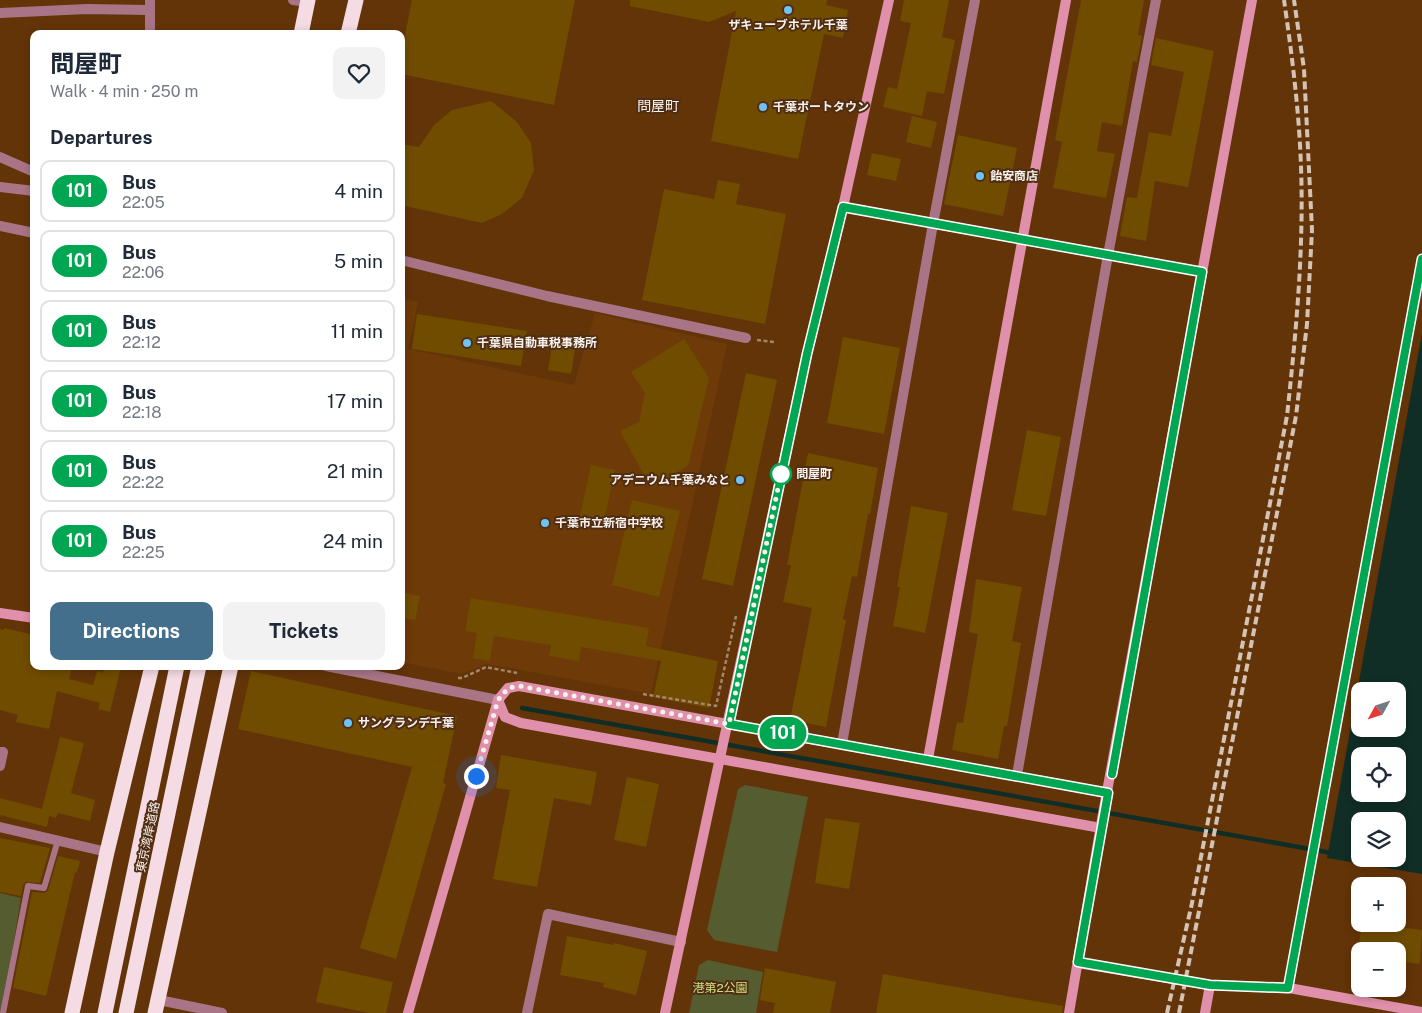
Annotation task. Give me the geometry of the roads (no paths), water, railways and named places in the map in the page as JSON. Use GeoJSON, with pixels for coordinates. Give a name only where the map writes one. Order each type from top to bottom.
{"type":"FeatureCollection","features":[{"type":"Feature","properties":{"kind":"highway"},"geometry":{"type":"LineString","coordinates":[[349,30],[356,0]]}},
{"type":"Feature","properties":{"kind":"highway"},"geometry":{"type":"LineString","coordinates":[[302,30],[303,1]]}},
{"type":"Feature","properties":{"kind":"highway"},"geometry":{"type":"LineString","coordinates":[[72,1013],[107,852],[151,670]]}},
{"type":"Feature","properties":{"kind":"highway","name":"東京湾岸道路"},"geometry":{"type":"LineString","coordinates":[[105,1013],[176,670]]}},
{"type":"Feature","properties":{"kind":"highway","name":"東京湾岸道路"},"geometry":{"type":"LineString","coordinates":[[126,1013],[198,670]]}},
{"type":"Feature","properties":{"kind":"highway"},"geometry":{"type":"LineString","coordinates":[[157,1006],[230,670]]}},
{"type":"Feature","properties":{"kind":"street"},"geometry":{"type":"LineString","coordinates":[[666,1013],[807,354],[843,207],[889,0]]}},
{"type":"Feature","properties":{"kind":"street"},"geometry":{"type":"LineString","coordinates":[[842,744],[933,224],[975,0]]}},
{"type":"Feature","properties":{"kind":"street"},"geometry":{"type":"LineString","coordinates":[[928,759],[1066,0]]}},
{"type":"Feature","properties":{"kind":"street"},"geometry":{"type":"LineString","coordinates":[[1017,775],[1108,255],[1156,0]]}},
{"type":"Feature","properties":{"kind":"street"},"geometry":{"type":"LineString","coordinates":[[1069,1013],[1252,0]]}},
{"type":"Feature","properties":{"kind":"street"},"geometry":{"type":"LineString","coordinates":[[0,13],[87,5],[150,5],[150,30]]}},
{"type":"Feature","properties":{"kind":"street"},"geometry":{"type":"LineString","coordinates":[[0,157],[30,170]]}},
{"type":"Feature","properties":{"kind":"street"},"geometry":{"type":"LineString","coordinates":[[0,187],[30,191]]}},
{"type":"Feature","properties":{"kind":"street"},"geometry":{"type":"LineString","coordinates":[[843,207],[1202,272]]}},
{"type":"Feature","properties":{"kind":"street"},"geometry":{"type":"LineString","coordinates":[[0,226],[30,232]]}},
{"type":"Feature","properties":{"kind":"street"},"geometry":{"type":"LineString","coordinates":[[405,261],[547,296],[746,338]]}},
{"type":"Feature","properties":{"kind":"street"},"geometry":{"type":"LineString","coordinates":[[0,613],[30,617]]}},
{"type":"Feature","properties":{"kind":"street"},"geometry":{"type":"LineString","coordinates":[[346,670],[498,700]]}},
{"type":"Feature","properties":{"kind":"street"},"geometry":{"type":"LineString","coordinates":[[408,1013],[498,700],[508,688],[519,686],[1017,775],[1107,798]]}},
{"type":"Feature","properties":{"kind":"street"},"geometry":{"type":"LineString","coordinates":[[498,700],[505,717],[521,723],[1102,824]]}},
{"type":"Feature","properties":{"kind":"street"},"geometry":{"type":"LineString","coordinates":[[0,752],[3,752],[0,766]]}},
{"type":"Feature","properties":{"kind":"street"},"geometry":{"type":"LineString","coordinates":[[0,828],[107,852]]}},
{"type":"Feature","properties":{"kind":"street"},"geometry":{"type":"LineString","coordinates":[[527,1013],[548,914],[681,942]]}},
{"type":"Feature","properties":{"kind":"street"},"geometry":{"type":"LineString","coordinates":[[1078,962],[1210,985],[1288,988],[1422,1012]]}},
{"type":"Feature","properties":{"kind":"street"},"geometry":{"type":"LineString","coordinates":[[1205,1013],[1210,985]]}},
{"type":"Feature","properties":{"kind":"street"},"geometry":{"type":"LineString","coordinates":[[157,1006],[222,1013]]}},
{"type":"Feature","properties":{"kind":"lane"},"geometry":{"type":"LineString","coordinates":[[1288,988],[1422,259]]}},
{"type":"Feature","properties":{"kind":"lane"},"geometry":{"type":"LineString","coordinates":[[3,1013],[28,886],[44,888],[58,840]]}},
{"type":"Feature","properties":{"kind":"water"},"geometry":{"type":"Polygon","coordinates":[[[1422,333],[1422,874],[1380,867],[1406,867],[1406,812],[1351,812],[1351,862],[1327,858],[1351,725],[1351,738],[1406,738],[1406,682],[1359,682],[1422,333]]]}},
{"type":"Feature","properties":{"kind":"waterway"},"geometry":{"type":"LineString","coordinates":[[522,708],[1332,853]]}},
{"type":"Feature","properties":{"kind":"railway"},"geometry":{"type":"LineString","coordinates":[[1167,1013],[1192,903],[1287,416],[1298,291],[1302,197],[1297,103],[1284,0]]}},
{"type":"Feature","properties":{"kind":"railway"},"geometry":{"type":"LineString","coordinates":[[1179,1013],[1296,416],[1307,324],[1312,230],[1304,69],[1294,0]]}},
{"type":"Feature","properties":{"kind":"place","name":"ザキューブホテル千葉"},"geometry":{"type":"Point","coordinates":[788,10]}},
{"type":"Feature","properties":{"kind":"place","name":"千葉ポートタウン"},"geometry":{"type":"Point","coordinates":[763,107]}},
{"type":"Feature","properties":{"kind":"place","name":"飴安商店"},"geometry":{"type":"Point","coordinates":[980,176]}},
{"type":"Feature","properties":{"kind":"place","name":"千葉県自動車税事務所"},"geometry":{"type":"Point","coordinates":[467,343]}},
{"type":"Feature","properties":{"kind":"place","name":"問屋町"},"geometry":{"type":"Point","coordinates":[781,474]}},
{"type":"Feature","properties":{"kind":"place","name":"アデニウム千葉みなと"},"geometry":{"type":"Point","coordinates":[740,480]}},
{"type":"Feature","properties":{"kind":"place","name":"千葉市立新宿中学校"},"geometry":{"type":"Point","coordinates":[545,523]}},
{"type":"Feature","properties":{"kind":"place","name":"サングランデ千葉"},"geometry":{"type":"Point","coordinates":[348,723]}},
{"type":"Feature","properties":{"kind":"district","name":"問屋町"},"geometry":{"type":"Point","coordinates":[658,106]}},
{"type":"Feature","properties":{"kind":"park label","name":"港第2公園"},"geometry":{"type":"Point","coordinates":[720,988]}}]}
